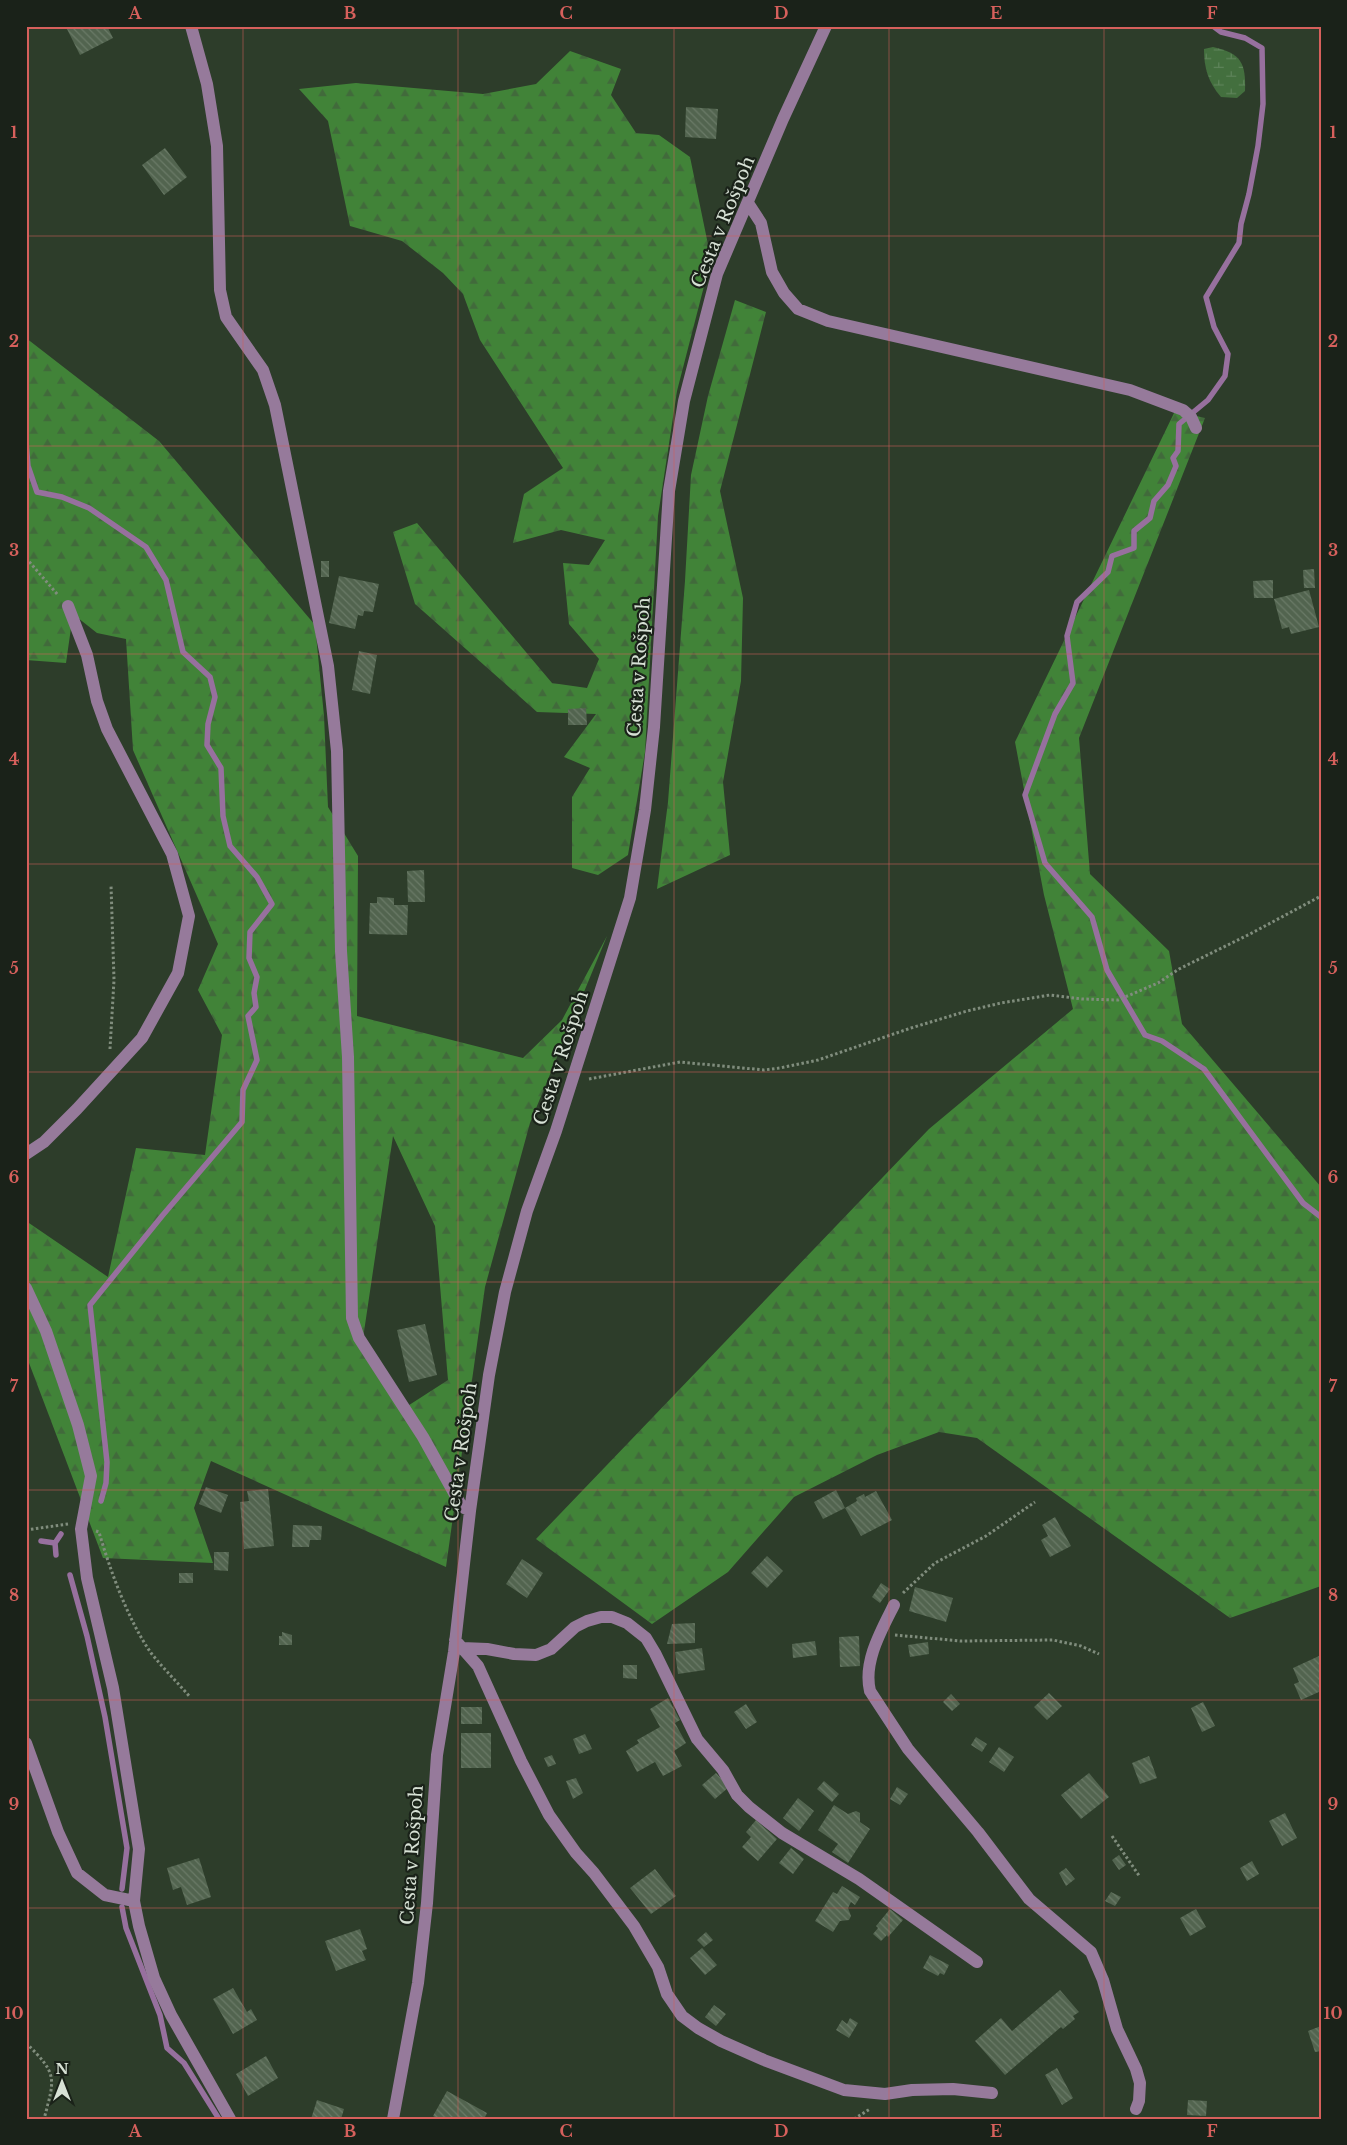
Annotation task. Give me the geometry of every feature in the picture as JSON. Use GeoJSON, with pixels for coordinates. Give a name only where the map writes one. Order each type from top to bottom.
{"type":"FeatureCollection","features":[{"type":"Feature","properties":{"kind":"street"},"geometry":{"type":"LineString","coordinates":[[191,26],[207,84],[217,146],[220,290],[226,317],[263,370],[275,405],[328,666],[338,751],[341,951],[349,1067],[352,1318],[364,1345],[423,1438],[462,1507],[470,1511]]}},
{"type":"Feature","properties":{"kind":"street","name":"Cesta v Rošpoh"},"geometry":{"type":"LineString","coordinates":[[393,2119],[418,1983],[427,1903],[437,1754],[459,1644],[470,1511],[489,1376],[505,1292],[527,1212],[556,1131],[630,898],[645,810],[654,727],[669,491],[684,401],[717,274],[783,119],[826,26]]}},
{"type":"Feature","properties":{"kind":"street"},"geometry":{"type":"LineString","coordinates":[[748,204],[760,223],[772,272],[784,293],[798,309],[828,321],[1130,390],[1172,404],[1183,410],[1191,417],[1196,428]]}},
{"type":"Feature","properties":{"kind":"street"},"geometry":{"type":"LineString","coordinates":[[26,1154],[44,1142],[77,1109],[142,1038],[178,973],[188,916],[172,854],[107,729],[97,701],[88,655],[68,606]]}},
{"type":"Feature","properties":{"kind":"street"},"geometry":{"type":"LineString","coordinates":[[26,1288],[52,1350],[78,1425],[91,1476],[81,1526],[87,1578],[113,1688],[138,1849],[134,1901],[138,1926],[154,1978],[171,2015],[230,2119]]}},
{"type":"Feature","properties":{"kind":"street"},"geometry":{"type":"LineString","coordinates":[[894,1606],[879,1634],[872,1655],[868,1682],[875,1701],[908,1749],[978,1832],[1029,1899],[1091,1952],[1103,1980],[1117,2029],[1136,2069],[1140,2083],[1139,2101],[1136,2110]]}},
{"type":"Feature","properties":{"kind":"street"},"geometry":{"type":"LineString","coordinates":[[459,1644],[514,1654],[536,1655],[551,1649],[575,1628],[587,1621],[601,1617],[612,1617],[627,1623],[641,1634],[651,1646],[697,1739],[749,1807],[776,1828],[859,1879],[977,1962]]}},
{"type":"Feature","properties":{"kind":"street"},"geometry":{"type":"LineString","coordinates":[[459,1644],[478,1666],[521,1761],[549,1815],[576,1853],[594,1873],[634,1926],[658,1968],[666,1994],[682,2016],[721,2041],[764,2060],[844,2090],[885,2094],[912,2090],[953,2089],[992,2093]]}},
{"type":"Feature","properties":{"kind":"street"},"geometry":{"type":"LineString","coordinates":[[26,1743],[58,1832],[77,1873],[105,1895],[134,1901]]}},
{"type":"Feature","properties":{"kind":"path"},"geometry":{"type":"LineString","coordinates":[[26,558],[68,606]]}},
{"type":"Feature","properties":{"kind":"path"},"geometry":{"type":"LineString","coordinates":[[110,1051],[114,980],[111,885]]}},
{"type":"Feature","properties":{"kind":"path"},"geometry":{"type":"LineString","coordinates":[[571,1082],[668,1064],[692,1062],[750,1069],[780,1068],[818,1060],[911,1028],[983,1007],[1050,996],[1082,1000],[1118,1000],[1141,992],[1179,969],[1321,896]]}},
{"type":"Feature","properties":{"kind":"path"},"geometry":{"type":"LineString","coordinates":[[894,1606],[914,1581],[935,1563],[986,1536],[1035,1502]]}},
{"type":"Feature","properties":{"kind":"path"},"geometry":{"type":"LineString","coordinates":[[26,1530],[81,1526],[99,1532],[108,1562],[128,1611],[151,1652],[190,1697]]}},
{"type":"Feature","properties":{"kind":"path"},"geometry":{"type":"LineString","coordinates":[[879,1634],[961,1641],[1053,1640],[1081,1646],[1099,1654]]}},
{"type":"Feature","properties":{"kind":"path"},"geometry":{"type":"LineString","coordinates":[[1112,1836],[1140,1877]]}},
{"type":"Feature","properties":{"kind":"path"},"geometry":{"type":"LineString","coordinates":[[26,2043],[46,2063],[53,2082],[44,2119]]}},
{"type":"Feature","properties":{"kind":"green space"},"geometry":{"type":"Polygon","coordinates":[[[1213,47],[1230,52],[1236,56],[1243,66],[1245,91],[1237,98],[1221,97],[1210,80],[1206,69],[1204,49],[1213,47]]]}},
{"type":"Feature","properties":{"kind":"green space"},"geometry":{"type":"Polygon","coordinates":[[[570,51],[621,69],[611,95],[636,133],[659,135],[690,157],[711,259],[677,391],[658,516],[645,752],[628,855],[598,875],[572,868],[572,797],[590,768],[564,757],[596,714],[537,712],[415,604],[393,532],[417,523],[552,683],[587,688],[599,659],[569,624],[563,563],[589,565],[605,540],[561,530],[513,543],[524,494],[563,468],[480,340],[463,294],[443,273],[402,241],[350,226],[328,121],[299,89],[356,83],[483,94],[536,84],[570,51]]]}},
{"type":"Feature","properties":{"kind":"green space"},"geometry":{"type":"Polygon","coordinates":[[[735,300],[766,312],[720,491],[743,598],[741,681],[723,782],[730,855],[657,889],[668,802],[691,475],[708,396],[735,300]]]}},
{"type":"Feature","properties":{"kind":"green space"},"geometry":{"type":"Polygon","coordinates":[[[26,338],[159,441],[315,625],[324,716],[328,807],[358,856],[357,1016],[523,1058],[562,1020],[607,936],[530,1123],[485,1287],[446,1567],[211,1461],[194,1508],[213,1563],[103,1558],[26,1355],[26,1221],[108,1277],[136,1148],[205,1155],[222,1035],[198,990],[218,944],[133,750],[126,639],[97,633],[73,614],[66,663],[26,660],[26,338]],[[393,1136],[361,1352],[403,1409],[448,1380],[435,1226],[393,1136]]]}},
{"type":"Feature","properties":{"kind":"green space"},"geometry":{"type":"Polygon","coordinates":[[[1175,411],[1205,418],[1079,738],[1090,874],[1169,951],[1182,1024],[1321,1187],[1321,1586],[1230,1618],[977,1438],[939,1432],[877,1455],[794,1497],[728,1572],[652,1624],[536,1539],[929,1129],[1073,1009],[1044,895],[1015,742],[1175,411]]]}},
{"type":"Feature","properties":{"kind":"building"},"geometry":{"type":"Polygon","coordinates":[[[67,26],[107,26],[113,38],[80,55],[67,26]]]}},
{"type":"Feature","properties":{"kind":"building"},"geometry":{"type":"Polygon","coordinates":[[[686,107],[718,109],[716,139],[685,137],[686,107]]]}},
{"type":"Feature","properties":{"kind":"building"},"geometry":{"type":"Polygon","coordinates":[[[165,148],[187,177],[164,195],[142,165],[165,148]]]}},
{"type":"Feature","properties":{"kind":"building"},"geometry":{"type":"Polygon","coordinates":[[[321,561],[329,561],[329,577],[321,577],[321,561]]]}},
{"type":"Feature","properties":{"kind":"building"},"geometry":{"type":"Polygon","coordinates":[[[1314,569],[1315,588],[1304,588],[1303,570],[1314,569]]]}},
{"type":"Feature","properties":{"kind":"building"},"geometry":{"type":"Polygon","coordinates":[[[339,576],[379,584],[373,612],[364,611],[363,616],[358,615],[355,629],[329,623],[339,576]]]}},
{"type":"Feature","properties":{"kind":"building"},"geometry":{"type":"Polygon","coordinates":[[[1273,580],[1273,598],[1254,598],[1253,581],[1273,580]]]}},
{"type":"Feature","properties":{"kind":"building"},"geometry":{"type":"Polygon","coordinates":[[[1309,590],[1319,627],[1291,634],[1289,627],[1282,629],[1274,599],[1309,590]]]}},
{"type":"Feature","properties":{"kind":"building"},"geometry":{"type":"Polygon","coordinates":[[[359,651],[377,655],[370,694],[352,690],[359,651]]]}},
{"type":"Feature","properties":{"kind":"building"},"geometry":{"type":"Polygon","coordinates":[[[586,708],[587,725],[568,725],[568,709],[586,708]]]}},
{"type":"Feature","properties":{"kind":"building"},"geometry":{"type":"Polygon","coordinates":[[[424,870],[425,902],[408,902],[407,871],[424,870]]]}},
{"type":"Feature","properties":{"kind":"building"},"geometry":{"type":"Polygon","coordinates":[[[377,897],[394,898],[394,905],[408,905],[407,935],[369,934],[370,903],[377,903],[377,897]]]}},
{"type":"Feature","properties":{"kind":"building"},"geometry":{"type":"Polygon","coordinates":[[[425,1324],[437,1375],[409,1382],[397,1330],[425,1324]]]}},
{"type":"Feature","properties":{"kind":"building"},"geometry":{"type":"Polygon","coordinates":[[[206,1487],[228,1495],[221,1513],[199,1504],[206,1487]]]}},
{"type":"Feature","properties":{"kind":"building"},"geometry":{"type":"Polygon","coordinates":[[[268,1489],[274,1546],[244,1549],[240,1502],[249,1501],[247,1491],[268,1489]]]}},
{"type":"Feature","properties":{"kind":"building"},"geometry":{"type":"Polygon","coordinates":[[[836,1490],[845,1508],[823,1519],[814,1502],[836,1490]]]}},
{"type":"Feature","properties":{"kind":"building"},"geometry":{"type":"Polygon","coordinates":[[[876,1491],[892,1520],[861,1536],[845,1508],[857,1501],[856,1498],[864,1494],[865,1497],[876,1491]]]}},
{"type":"Feature","properties":{"kind":"building"},"geometry":{"type":"Polygon","coordinates":[[[1055,1517],[1071,1546],[1050,1557],[1041,1540],[1048,1536],[1042,1525],[1055,1517]]]}},
{"type":"Feature","properties":{"kind":"building"},"geometry":{"type":"Polygon","coordinates":[[[293,1525],[322,1526],[321,1540],[310,1540],[309,1547],[292,1547],[293,1525]]]}},
{"type":"Feature","properties":{"kind":"building"},"geometry":{"type":"Polygon","coordinates":[[[214,1552],[229,1552],[228,1571],[214,1570],[214,1552]]]}},
{"type":"Feature","properties":{"kind":"building"},"geometry":{"type":"Polygon","coordinates":[[[767,1556],[783,1571],[767,1588],[751,1573],[767,1556]]]}},
{"type":"Feature","properties":{"kind":"building"},"geometry":{"type":"Polygon","coordinates":[[[522,1559],[543,1573],[527,1598],[506,1584],[522,1559]]]}},
{"type":"Feature","properties":{"kind":"building"},"geometry":{"type":"Polygon","coordinates":[[[179,1573],[193,1573],[193,1583],[179,1583],[179,1573]]]}},
{"type":"Feature","properties":{"kind":"building"},"geometry":{"type":"Polygon","coordinates":[[[881,1583],[890,1589],[880,1603],[872,1597],[881,1583]]]}},
{"type":"Feature","properties":{"kind":"building"},"geometry":{"type":"Polygon","coordinates":[[[915,1587],[953,1598],[946,1622],[909,1611],[915,1587]]]}},
{"type":"Feature","properties":{"kind":"building"},"geometry":{"type":"Polygon","coordinates":[[[695,1623],[695,1643],[667,1644],[672,1624],[695,1623]]]}},
{"type":"Feature","properties":{"kind":"building"},"geometry":{"type":"Polygon","coordinates":[[[282,1632],[292,1635],[292,1645],[279,1645],[279,1636],[282,1636],[282,1632]]]}},
{"type":"Feature","properties":{"kind":"building"},"geometry":{"type":"Polygon","coordinates":[[[859,1636],[860,1666],[840,1667],[839,1637],[859,1636]]]}},
{"type":"Feature","properties":{"kind":"building"},"geometry":{"type":"Polygon","coordinates":[[[815,1641],[817,1655],[793,1658],[792,1644],[815,1641]]]}},
{"type":"Feature","properties":{"kind":"building"},"geometry":{"type":"Polygon","coordinates":[[[928,1642],[929,1654],[910,1657],[908,1645],[928,1642]]]}},
{"type":"Feature","properties":{"kind":"building"},"geometry":{"type":"Polygon","coordinates":[[[702,1648],[705,1670],[678,1674],[675,1652],[702,1648]]]}},
{"type":"Feature","properties":{"kind":"building"},"geometry":{"type":"Polygon","coordinates":[[[1319,1656],[1321,1691],[1301,1700],[1294,1684],[1299,1682],[1293,1668],[1319,1656]]]}},
{"type":"Feature","properties":{"kind":"building"},"geometry":{"type":"Polygon","coordinates":[[[623,1665],[637,1665],[637,1679],[623,1678],[623,1665]]]}},
{"type":"Feature","properties":{"kind":"building"},"geometry":{"type":"Polygon","coordinates":[[[1049,1693],[1062,1706],[1047,1720],[1034,1707],[1049,1693]]]}},
{"type":"Feature","properties":{"kind":"building"},"geometry":{"type":"Polygon","coordinates":[[[951,1694],[960,1704],[952,1711],[943,1702],[951,1694]]]}},
{"type":"Feature","properties":{"kind":"building"},"geometry":{"type":"Polygon","coordinates":[[[668,1698],[680,1720],[675,1723],[686,1743],[674,1751],[682,1766],[663,1776],[655,1762],[637,1772],[626,1751],[639,1743],[637,1740],[660,1727],[650,1709],[668,1698]]]}},
{"type":"Feature","properties":{"kind":"building"},"geometry":{"type":"Polygon","coordinates":[[[1203,1702],[1215,1726],[1202,1732],[1191,1708],[1203,1702]]]}},
{"type":"Feature","properties":{"kind":"building"},"geometry":{"type":"Polygon","coordinates":[[[746,1704],[757,1722],[746,1729],[734,1712],[746,1704]]]}},
{"type":"Feature","properties":{"kind":"building"},"geometry":{"type":"Polygon","coordinates":[[[461,1707],[482,1707],[482,1724],[461,1724],[461,1707]]]}},
{"type":"Feature","properties":{"kind":"building"},"geometry":{"type":"Polygon","coordinates":[[[461,1733],[491,1733],[491,1768],[461,1768],[461,1733]]]}},
{"type":"Feature","properties":{"kind":"building"},"geometry":{"type":"Polygon","coordinates":[[[585,1734],[592,1749],[579,1754],[573,1739],[585,1734]]]}},
{"type":"Feature","properties":{"kind":"building"},"geometry":{"type":"Polygon","coordinates":[[[976,1737],[987,1744],[982,1752],[971,1745],[976,1737]]]}},
{"type":"Feature","properties":{"kind":"building"},"geometry":{"type":"Polygon","coordinates":[[[999,1747],[1014,1757],[1004,1772],[989,1762],[999,1747]]]}},
{"type":"Feature","properties":{"kind":"building"},"geometry":{"type":"Polygon","coordinates":[[[552,1755],[556,1764],[548,1767],[544,1758],[552,1755]]]}},
{"type":"Feature","properties":{"kind":"building"},"geometry":{"type":"Polygon","coordinates":[[[1149,1756],[1157,1778],[1140,1784],[1132,1763],[1149,1756]]]}},
{"type":"Feature","properties":{"kind":"building"},"geometry":{"type":"Polygon","coordinates":[[[716,1773],[729,1787],[715,1799],[702,1785],[716,1773]]]}},
{"type":"Feature","properties":{"kind":"building"},"geometry":{"type":"Polygon","coordinates":[[[1089,1773],[1109,1797],[1081,1819],[1061,1795],[1089,1773]]]}},
{"type":"Feature","properties":{"kind":"building"},"geometry":{"type":"Polygon","coordinates":[[[576,1778],[583,1793],[573,1799],[566,1781],[576,1778]]]}},
{"type":"Feature","properties":{"kind":"building"},"geometry":{"type":"Polygon","coordinates":[[[824,1781],[839,1794],[832,1802],[817,1789],[824,1781]]]}},
{"type":"Feature","properties":{"kind":"building"},"geometry":{"type":"Polygon","coordinates":[[[897,1787],[908,1794],[900,1805],[890,1799],[897,1787]]]}},
{"type":"Feature","properties":{"kind":"building"},"geometry":{"type":"Polygon","coordinates":[[[798,1798],[814,1811],[799,1831],[783,1818],[798,1798]]]}},
{"type":"Feature","properties":{"kind":"building"},"geometry":{"type":"Polygon","coordinates":[[[834,1805],[848,1814],[856,1811],[860,1813],[860,1822],[870,1829],[848,1863],[832,1852],[838,1844],[818,1830],[834,1805]]]}},
{"type":"Feature","properties":{"kind":"building"},"geometry":{"type":"Polygon","coordinates":[[[1285,1813],[1297,1838],[1282,1846],[1269,1821],[1285,1813]]]}},
{"type":"Feature","properties":{"kind":"building"},"geometry":{"type":"Polygon","coordinates":[[[756,1820],[777,1839],[758,1861],[742,1847],[751,1837],[746,1832],[756,1820]]]}},
{"type":"Feature","properties":{"kind":"building"},"geometry":{"type":"Polygon","coordinates":[[[791,1848],[804,1859],[793,1874],[779,1863],[791,1848]]]}},
{"type":"Feature","properties":{"kind":"building"},"geometry":{"type":"Polygon","coordinates":[[[1119,1855],[1126,1865],[1119,1870],[1112,1860],[1119,1855]]]}},
{"type":"Feature","properties":{"kind":"building"},"geometry":{"type":"Polygon","coordinates":[[[199,1858],[211,1897],[187,1905],[181,1887],[173,1890],[167,1868],[199,1858]]]}},
{"type":"Feature","properties":{"kind":"building"},"geometry":{"type":"Polygon","coordinates":[[[1252,1861],[1259,1874],[1247,1881],[1240,1868],[1252,1861]]]}},
{"type":"Feature","properties":{"kind":"building"},"geometry":{"type":"Polygon","coordinates":[[[1066,1868],[1075,1879],[1066,1886],[1059,1873],[1066,1868]]]}},
{"type":"Feature","properties":{"kind":"building"},"geometry":{"type":"Polygon","coordinates":[[[655,1869],[676,1896],[651,1914],[630,1888],[655,1869]]]}},
{"type":"Feature","properties":{"kind":"building"},"geometry":{"type":"Polygon","coordinates":[[[842,1886],[860,1897],[855,1905],[851,1902],[848,1908],[851,1916],[849,1920],[840,1921],[833,1932],[815,1921],[833,1892],[837,1894],[842,1886]]]}},
{"type":"Feature","properties":{"kind":"building"},"geometry":{"type":"Polygon","coordinates":[[[1111,1892],[1121,1897],[1115,1906],[1105,1901],[1111,1892]]]}},
{"type":"Feature","properties":{"kind":"building"},"geometry":{"type":"Polygon","coordinates":[[[890,1909],[903,1920],[888,1937],[887,1935],[881,1941],[873,1934],[878,1928],[876,1926],[890,1909]]]}},
{"type":"Feature","properties":{"kind":"building"},"geometry":{"type":"Polygon","coordinates":[[[1196,1909],[1206,1927],[1190,1936],[1180,1918],[1196,1909]]]}},
{"type":"Feature","properties":{"kind":"building"},"geometry":{"type":"Polygon","coordinates":[[[360,1929],[367,1949],[362,1951],[366,1960],[336,1971],[325,1941],[360,1929]]]}},
{"type":"Feature","properties":{"kind":"building"},"geometry":{"type":"Polygon","coordinates":[[[706,1932],[713,1940],[704,1947],[697,1940],[706,1932]]]}},
{"type":"Feature","properties":{"kind":"building"},"geometry":{"type":"Polygon","coordinates":[[[702,1948],[717,1965],[705,1975],[690,1958],[702,1948]]]}},
{"type":"Feature","properties":{"kind":"building"},"geometry":{"type":"Polygon","coordinates":[[[930,1955],[949,1965],[944,1975],[940,1973],[938,1976],[923,1968],[930,1955]]]}},
{"type":"Feature","properties":{"kind":"building"},"geometry":{"type":"Polygon","coordinates":[[[233,1988],[247,2012],[251,2009],[257,2020],[233,2034],[213,1999],[233,1988]]]}},
{"type":"Feature","properties":{"kind":"building"},"geometry":{"type":"Polygon","coordinates":[[[1060,1990],[1079,2012],[1073,2016],[1075,2019],[1063,2029],[1061,2027],[1005,2075],[975,2041],[1001,2018],[1012,2031],[1060,1990]]]}},
{"type":"Feature","properties":{"kind":"building"},"geometry":{"type":"Polygon","coordinates":[[[714,2005],[726,2014],[716,2026],[705,2017],[714,2005]]]}},
{"type":"Feature","properties":{"kind":"building"},"geometry":{"type":"Polygon","coordinates":[[[850,2018],[858,2023],[849,2038],[836,2030],[842,2020],[847,2024],[850,2018]]]}},
{"type":"Feature","properties":{"kind":"building"},"geometry":{"type":"Polygon","coordinates":[[[1321,2026],[1321,2051],[1315,2052],[1308,2031],[1321,2026]]]}},
{"type":"Feature","properties":{"kind":"building"},"geometry":{"type":"Polygon","coordinates":[[[266,2056],[278,2078],[248,2096],[236,2074],[266,2056]]]}},
{"type":"Feature","properties":{"kind":"building"},"geometry":{"type":"Polygon","coordinates":[[[1057,2068],[1073,2098],[1062,2105],[1045,2075],[1057,2068]]]}},
{"type":"Feature","properties":{"kind":"building"},"geometry":{"type":"Polygon","coordinates":[[[447,2091],[487,2113],[484,2119],[438,2119],[433,2116],[447,2091]]]}},
{"type":"Feature","properties":{"kind":"building"},"geometry":{"type":"Polygon","coordinates":[[[317,2100],[344,2109],[341,2119],[311,2119],[317,2100]]]}},
{"type":"Feature","properties":{"kind":"building"},"geometry":{"type":"Polygon","coordinates":[[[1188,2100],[1207,2101],[1206,2116],[1187,2115],[1188,2100]]]}},
{"type":"Feature","properties":{"kind":"waterway"},"geometry":{"type":"LineString","coordinates":[[1213,26],[1221,32],[1245,38],[1262,48],[1263,104],[1258,146],[1241,224],[1239,243],[1206,297],[1214,327],[1228,354],[1225,376],[1208,400],[1179,424],[1178,451],[1173,458],[1176,466],[1168,485],[1154,501],[1150,518],[1134,531],[1134,548],[1112,556],[1108,572],[1077,602],[1067,636],[1073,683],[1055,714],[1025,795],[1045,863],[1092,917],[1107,970],[1145,1035],[1162,1041],[1204,1069],[1303,1203],[1321,1217]]}},
{"type":"Feature","properties":{"kind":"waterway"},"geometry":{"type":"LineString","coordinates":[[26,442],[28,466],[37,492],[62,497],[89,508],[146,547],[166,580],[183,652],[210,677],[215,697],[208,724],[207,745],[221,768],[223,816],[230,846],[257,877],[272,904],[250,932],[249,958],[257,977],[254,993],[256,1007],[248,1016],[257,1060],[243,1090],[242,1122],[90,1305],[107,1462],[106,1483],[101,1501]]}},
{"type":"Feature","properties":{"kind":"waterway"},"geometry":{"type":"LineString","coordinates":[[56,1555],[55,1543],[61,1534]]}},
{"type":"Feature","properties":{"kind":"waterway"},"geometry":{"type":"LineString","coordinates":[[41,1541],[55,1543]]}},
{"type":"Feature","properties":{"kind":"waterway"},"geometry":{"type":"LineString","coordinates":[[70,1575],[87,1636],[105,1717],[127,1848],[122,1889]]}},
{"type":"Feature","properties":{"kind":"waterway"},"geometry":{"type":"LineString","coordinates":[[122,1907],[126,1928],[160,2015],[167,2048],[184,2063],[219,2119]]}}]}
